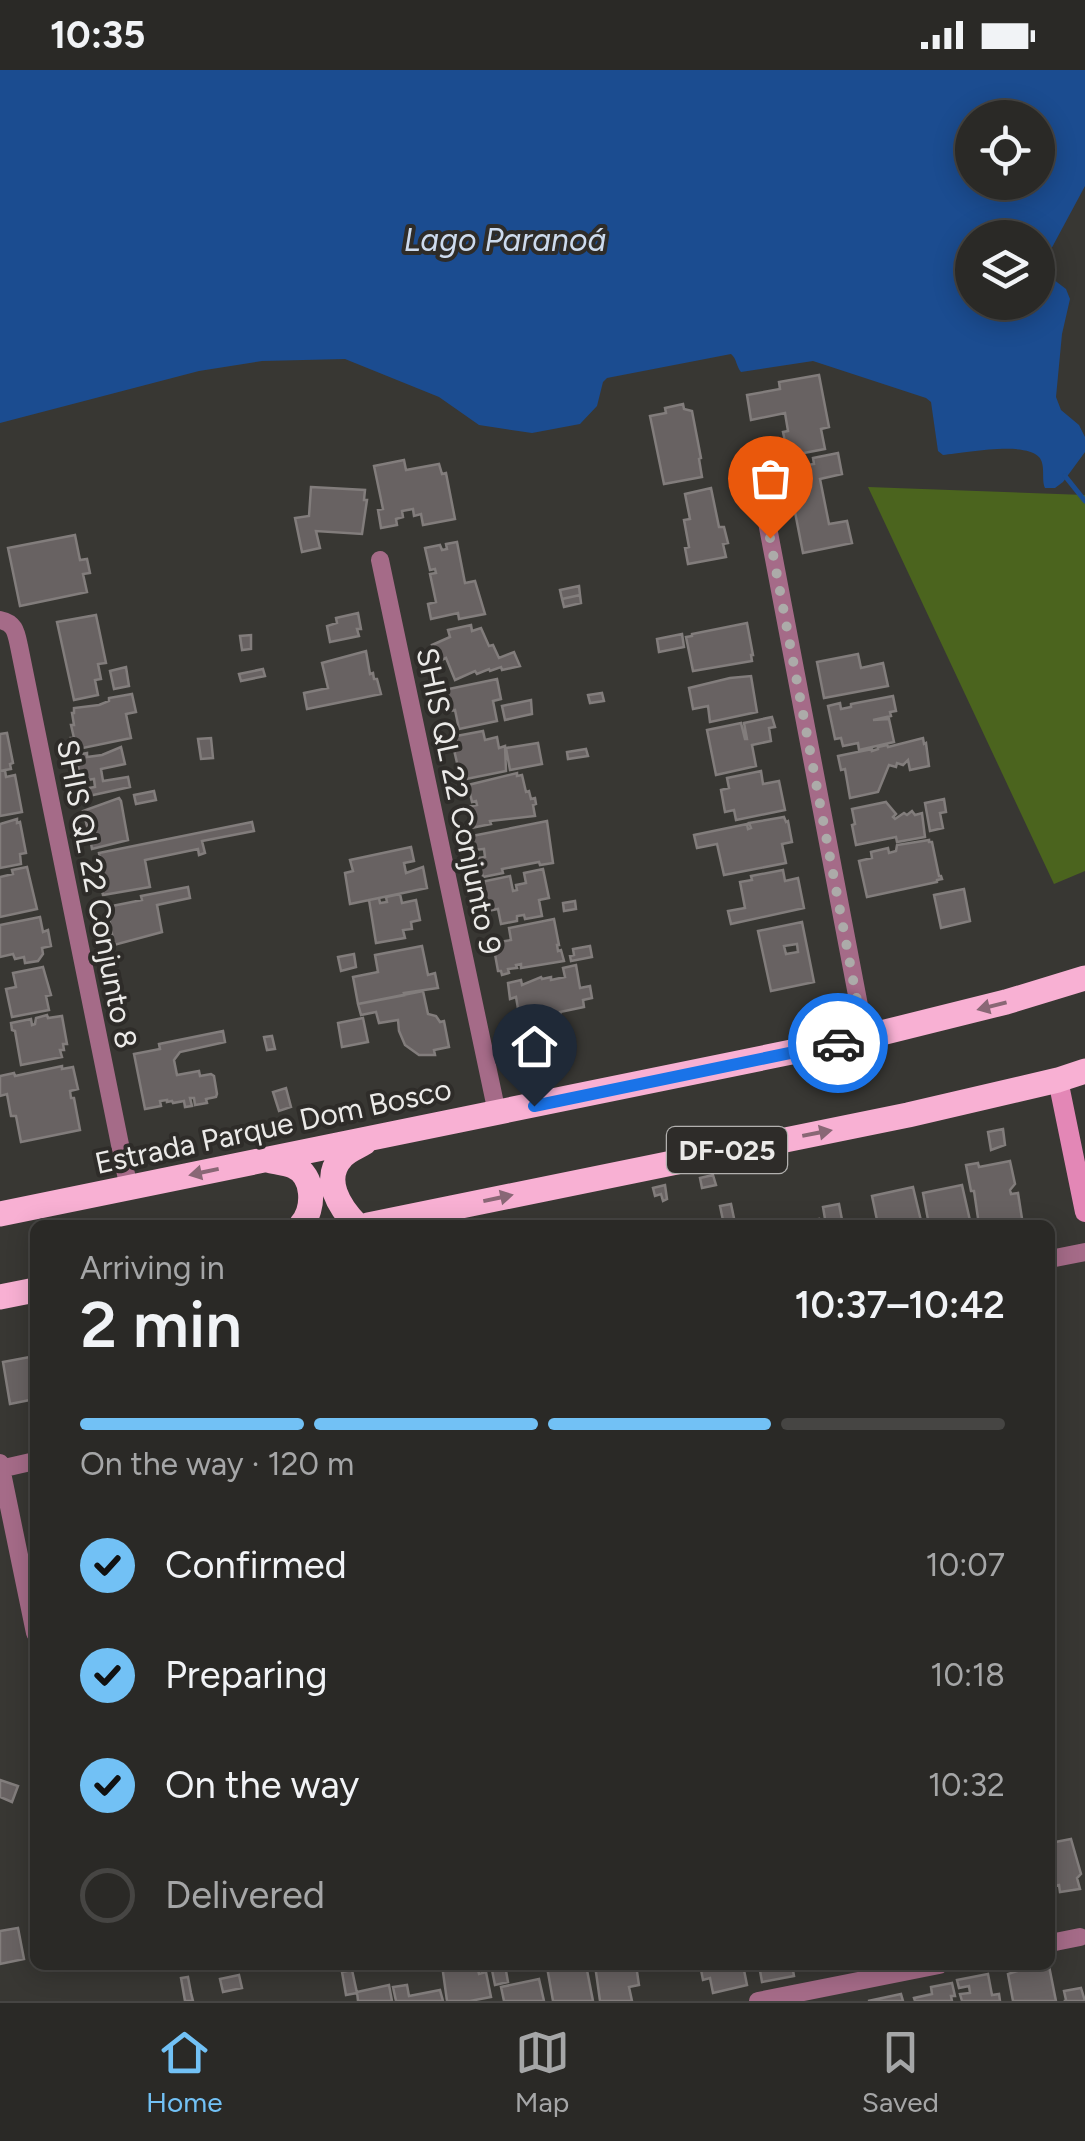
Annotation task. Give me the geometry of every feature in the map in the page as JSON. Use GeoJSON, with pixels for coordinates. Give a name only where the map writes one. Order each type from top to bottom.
{"type":"FeatureCollection","features":[{"type":"Feature","properties":{"kind":"main road","name":"Estrada Parque Dom Bosco"},"geometry":{"type":"LineString","coordinates":[[0,1214],[864,1038],[1085,978]]}},
{"type":"Feature","properties":{"kind":"main road","name":"DF-025"},"geometry":{"type":"LineString","coordinates":[[393,1220],[908,1115],[1085,1071]]}},
{"type":"Feature","properties":{"kind":"main road"},"geometry":{"type":"LineString","coordinates":[[352,1220],[336,1200],[335,1168],[342,1156],[368,1140]]}},
{"type":"Feature","properties":{"kind":"main road"},"geometry":{"type":"LineString","coordinates":[[264,1159],[294,1166],[304,1174],[311,1206],[306,1220]]}},
{"type":"Feature","properties":{"kind":"main road"},"geometry":{"type":"LineString","coordinates":[[0,1297],[30,1291]]}},
{"type":"Feature","properties":{"kind":"street"},"geometry":{"type":"LineString","coordinates":[[762,501],[864,1038]]}},
{"type":"Feature","properties":{"kind":"street","name":"SHIS QL 22 Conjunto 9"},"geometry":{"type":"LineString","coordinates":[[380,560],[497,1113]]}},
{"type":"Feature","properties":{"kind":"street","name":"SHIS QL 22 Conjunto 8"},"geometry":{"type":"LineString","coordinates":[[0,620],[15,628],[128,1189]]}},
{"type":"Feature","properties":{"kind":"street"},"geometry":{"type":"LineString","coordinates":[[1058,1080],[1085,1212]]}},
{"type":"Feature","properties":{"kind":"street"},"geometry":{"type":"LineString","coordinates":[[1055,1258],[1085,1252]]}},
{"type":"Feature","properties":{"kind":"street"},"geometry":{"type":"LineString","coordinates":[[30,1463],[0,1467],[30,1609]]}},
{"type":"Feature","properties":{"kind":"street"},"geometry":{"type":"LineString","coordinates":[[1055,1942],[1080,1937]]}},
{"type":"Feature","properties":{"kind":"street"},"geometry":{"type":"LineString","coordinates":[[758,2001],[914,1970]]}},
{"type":"Feature","properties":{"kind":"green space"},"geometry":{"type":"Polygon","coordinates":[[[868,487],[1085,495],[1085,871],[1054,884],[868,487]]]}},
{"type":"Feature","properties":{"kind":"water","name":"Lago Paranoá"},"geometry":{"type":"Polygon","coordinates":[[[0,70],[1085,70],[1085,186],[1055,242],[1055,220],[955,220],[955,320],[1055,320],[1055,281],[1066,289],[1070,299],[1056,397],[1061,410],[1079,425],[1085,437],[1085,452],[1055,488],[1045,488],[1041,460],[1032,452],[994,449],[943,455],[938,451],[931,402],[926,398],[813,361],[741,372],[731,354],[607,378],[597,406],[580,424],[532,433],[479,425],[439,397],[345,359],[262,361],[199,371],[0,423],[0,70]]]}},
{"type":"Feature","properties":{"kind":"building"},"geometry":{"type":"Polygon","coordinates":[[[819,375],[829,427],[821,429],[825,449],[788,456],[783,432],[788,431],[785,413],[751,420],[747,395],[780,389],[779,382],[819,375]]]}},
{"type":"Feature","properties":{"kind":"building"},"geometry":{"type":"Polygon","coordinates":[[[683,404],[684,409],[692,411],[702,477],[664,484],[650,416],[683,404]]]}},
{"type":"Feature","properties":{"kind":"building"},"geometry":{"type":"Polygon","coordinates":[[[838,453],[842,474],[820,479],[829,524],[847,521],[852,543],[803,553],[794,507],[784,509],[779,469],[814,464],[813,458],[838,453]]]}},
{"type":"Feature","properties":{"kind":"building"},"geometry":{"type":"Polygon","coordinates":[[[404,460],[406,470],[439,464],[442,474],[446,473],[455,519],[423,525],[421,514],[414,516],[413,509],[402,511],[397,525],[381,528],[378,510],[383,509],[374,466],[404,460]]]}},
{"type":"Feature","properties":{"kind":"building"},"geometry":{"type":"Polygon","coordinates":[[[311,487],[365,490],[362,534],[316,531],[320,548],[302,552],[295,518],[309,516],[311,487]]]}},
{"type":"Feature","properties":{"kind":"building"},"geometry":{"type":"Polygon","coordinates":[[[711,488],[719,527],[724,527],[728,543],[723,544],[726,557],[688,564],[684,520],[690,519],[685,494],[711,488]]]}},
{"type":"Feature","properties":{"kind":"building"},"geometry":{"type":"Polygon","coordinates":[[[75,535],[80,560],[87,559],[90,573],[83,574],[87,592],[20,606],[8,548],[75,535]]]}},
{"type":"Feature","properties":{"kind":"building"},"geometry":{"type":"Polygon","coordinates":[[[457,542],[465,583],[475,581],[485,614],[459,619],[458,613],[431,619],[428,604],[436,602],[430,574],[436,573],[435,569],[430,570],[425,548],[440,545],[442,550],[447,549],[446,544],[457,542]]]}},
{"type":"Feature","properties":{"kind":"building"},"geometry":{"type":"Polygon","coordinates":[[[579,586],[580,595],[562,599],[560,590],[579,586]]]}},
{"type":"Feature","properties":{"kind":"building"},"geometry":{"type":"Polygon","coordinates":[[[580,595],[581,603],[564,607],[562,599],[580,595]]]}},
{"type":"Feature","properties":{"kind":"building"},"geometry":{"type":"Polygon","coordinates":[[[358,613],[359,636],[330,642],[327,626],[337,623],[336,618],[358,613]]]}},
{"type":"Feature","properties":{"kind":"building"},"geometry":{"type":"Polygon","coordinates":[[[96,615],[106,663],[98,664],[98,695],[74,700],[57,622],[96,615]]]}},
{"type":"Feature","properties":{"kind":"building"},"geometry":{"type":"Polygon","coordinates":[[[747,623],[752,661],[693,671],[686,637],[747,623]]]}},
{"type":"Feature","properties":{"kind":"building"},"geometry":{"type":"Polygon","coordinates":[[[471,625],[472,631],[481,628],[499,658],[514,652],[520,666],[477,674],[475,671],[455,680],[446,658],[439,661],[432,645],[450,637],[448,630],[471,625]]]}},
{"type":"Feature","properties":{"kind":"building"},"geometry":{"type":"Polygon","coordinates":[[[682,634],[684,647],[659,652],[657,639],[682,634]]]}},
{"type":"Feature","properties":{"kind":"building"},"geometry":{"type":"Polygon","coordinates":[[[251,635],[251,649],[242,650],[240,636],[251,635]]]}},
{"type":"Feature","properties":{"kind":"building"},"geometry":{"type":"Polygon","coordinates":[[[366,651],[370,674],[377,679],[381,694],[307,709],[304,693],[328,688],[322,663],[366,651]]]}},
{"type":"Feature","properties":{"kind":"building"},"geometry":{"type":"Polygon","coordinates":[[[858,654],[861,668],[883,663],[888,686],[824,698],[817,662],[858,654]]]}},
{"type":"Feature","properties":{"kind":"building"},"geometry":{"type":"Polygon","coordinates":[[[126,667],[129,686],[114,689],[110,671],[126,667]]]}},
{"type":"Feature","properties":{"kind":"building"},"geometry":{"type":"Polygon","coordinates":[[[263,669],[265,676],[241,681],[239,674],[263,669]]]}},
{"type":"Feature","properties":{"kind":"building"},"geometry":{"type":"Polygon","coordinates":[[[751,676],[757,712],[710,722],[708,706],[693,709],[689,688],[751,676]]]}},
{"type":"Feature","properties":{"kind":"building"},"geometry":{"type":"Polygon","coordinates":[[[497,679],[501,699],[493,701],[497,721],[459,729],[455,710],[446,712],[444,690],[497,679]]]}},
{"type":"Feature","properties":{"kind":"building"},"geometry":{"type":"Polygon","coordinates":[[[602,693],[604,701],[590,703],[588,695],[602,693]]]}},
{"type":"Feature","properties":{"kind":"building"},"geometry":{"type":"Polygon","coordinates":[[[132,694],[136,712],[126,714],[131,738],[74,747],[74,708],[132,694]]]}},
{"type":"Feature","properties":{"kind":"building"},"geometry":{"type":"Polygon","coordinates":[[[893,696],[896,711],[873,720],[889,719],[894,742],[859,750],[858,743],[843,746],[841,738],[835,739],[828,706],[840,703],[841,709],[893,696]]]}},
{"type":"Feature","properties":{"kind":"building"},"geometry":{"type":"Polygon","coordinates":[[[531,700],[532,714],[505,720],[502,706],[531,700]]]}},
{"type":"Feature","properties":{"kind":"building"},"geometry":{"type":"Polygon","coordinates":[[[772,717],[775,727],[769,728],[771,741],[752,745],[756,766],[716,775],[707,730],[741,723],[747,739],[744,723],[772,717]]]}},
{"type":"Feature","properties":{"kind":"building"},"geometry":{"type":"Polygon","coordinates":[[[483,731],[485,740],[497,737],[499,748],[505,746],[506,771],[461,780],[451,737],[483,731]]]}},
{"type":"Feature","properties":{"kind":"building"},"geometry":{"type":"Polygon","coordinates":[[[7,733],[13,763],[11,769],[0,771],[0,734],[7,733]]]}},
{"type":"Feature","properties":{"kind":"building"},"geometry":{"type":"Polygon","coordinates":[[[211,738],[213,758],[201,759],[198,739],[211,738]]]}},
{"type":"Feature","properties":{"kind":"building"},"geometry":{"type":"Polygon","coordinates":[[[923,738],[929,766],[910,770],[908,760],[896,767],[889,765],[878,792],[850,798],[845,769],[841,770],[838,756],[923,738]]]}},
{"type":"Feature","properties":{"kind":"building"},"geometry":{"type":"Polygon","coordinates":[[[538,743],[542,764],[510,770],[506,748],[538,743]]]}},
{"type":"Feature","properties":{"kind":"building"},"geometry":{"type":"Polygon","coordinates":[[[121,747],[125,764],[101,769],[103,781],[128,777],[130,787],[84,797],[82,789],[95,787],[94,779],[81,781],[76,755],[102,755],[121,747]]]}},
{"type":"Feature","properties":{"kind":"building"},"geometry":{"type":"Polygon","coordinates":[[[586,749],[588,756],[568,759],[567,752],[586,749]]]}},
{"type":"Feature","properties":{"kind":"building"},"geometry":{"type":"Polygon","coordinates":[[[5,770],[6,777],[15,775],[22,812],[0,816],[0,771],[5,770]]]}},
{"type":"Feature","properties":{"kind":"building"},"geometry":{"type":"Polygon","coordinates":[[[761,771],[763,784],[779,781],[785,810],[736,820],[734,810],[725,812],[721,790],[729,788],[727,778],[761,771]]]}},
{"type":"Feature","properties":{"kind":"building"},"geometry":{"type":"Polygon","coordinates":[[[522,775],[531,799],[535,798],[535,816],[490,821],[491,824],[471,828],[467,807],[477,805],[472,802],[468,785],[522,775]]]}},
{"type":"Feature","properties":{"kind":"building"},"geometry":{"type":"Polygon","coordinates":[[[154,791],[156,800],[136,804],[134,795],[154,791]]]}},
{"type":"Feature","properties":{"kind":"building"},"geometry":{"type":"Polygon","coordinates":[[[119,798],[128,840],[92,849],[92,825],[87,826],[83,811],[119,798]]]}},
{"type":"Feature","properties":{"kind":"building"},"geometry":{"type":"Polygon","coordinates":[[[944,799],[946,812],[940,813],[943,828],[930,831],[925,803],[944,799]]]}},
{"type":"Feature","properties":{"kind":"building"},"geometry":{"type":"Polygon","coordinates":[[[886,802],[896,814],[895,819],[912,811],[915,815],[922,813],[925,837],[897,842],[896,837],[856,845],[852,809],[886,802]]]}},
{"type":"Feature","properties":{"kind":"building"},"geometry":{"type":"Polygon","coordinates":[[[784,817],[792,842],[782,844],[786,863],[724,875],[717,844],[697,848],[694,835],[747,824],[748,829],[749,823],[784,817]]]}},
{"type":"Feature","properties":{"kind":"building"},"geometry":{"type":"Polygon","coordinates":[[[17,819],[26,853],[20,854],[21,864],[0,868],[0,824],[17,819]]]}},
{"type":"Feature","properties":{"kind":"building"},"geometry":{"type":"Polygon","coordinates":[[[547,821],[553,863],[502,869],[503,873],[483,877],[478,858],[485,857],[484,849],[475,850],[472,836],[547,821]]]}},
{"type":"Feature","properties":{"kind":"building"},"geometry":{"type":"Polygon","coordinates":[[[252,822],[254,831],[202,841],[205,853],[199,855],[198,849],[145,860],[150,887],[103,895],[96,865],[101,864],[99,853],[252,822]]]}},
{"type":"Feature","properties":{"kind":"building"},"geometry":{"type":"Polygon","coordinates":[[[929,840],[942,879],[867,897],[859,861],[872,858],[871,852],[888,848],[889,853],[896,851],[897,845],[929,840]]]}},
{"type":"Feature","properties":{"kind":"building"},"geometry":{"type":"Polygon","coordinates":[[[411,847],[414,861],[404,863],[406,873],[423,867],[427,888],[350,904],[345,873],[353,871],[350,860],[411,847]]]}},
{"type":"Feature","properties":{"kind":"building"},"geometry":{"type":"Polygon","coordinates":[[[27,867],[37,909],[0,917],[0,877],[27,867]]]}},
{"type":"Feature","properties":{"kind":"building"},"geometry":{"type":"Polygon","coordinates":[[[543,869],[549,898],[539,900],[542,916],[517,916],[517,921],[501,924],[498,909],[487,911],[481,882],[510,876],[513,891],[517,890],[516,885],[526,883],[524,873],[543,869]]]}},
{"type":"Feature","properties":{"kind":"building"},"geometry":{"type":"Polygon","coordinates":[[[783,870],[785,881],[798,878],[804,908],[731,924],[728,911],[745,908],[740,882],[783,870]]]}},
{"type":"Feature","properties":{"kind":"building"},"geometry":{"type":"Polygon","coordinates":[[[188,887],[190,898],[157,905],[162,932],[114,945],[107,907],[188,887]]]}},
{"type":"Feature","properties":{"kind":"building"},"geometry":{"type":"Polygon","coordinates":[[[964,889],[970,921],[941,928],[934,895],[964,889]]]}},
{"type":"Feature","properties":{"kind":"building"},"geometry":{"type":"Polygon","coordinates":[[[400,894],[402,903],[416,900],[420,920],[411,922],[412,929],[403,930],[405,938],[376,943],[369,900],[379,898],[380,903],[387,902],[386,897],[400,894]]]}},
{"type":"Feature","properties":{"kind":"building"},"geometry":{"type":"Polygon","coordinates":[[[575,901],[576,909],[564,911],[563,903],[575,901]]]}},
{"type":"Feature","properties":{"kind":"building"},"geometry":{"type":"Polygon","coordinates":[[[40,917],[51,946],[42,948],[38,961],[25,963],[24,957],[15,959],[13,954],[0,957],[0,925],[40,917]]]}},
{"type":"Feature","properties":{"kind":"building"},"geometry":{"type":"Polygon","coordinates":[[[554,919],[558,951],[561,950],[564,961],[521,968],[521,964],[516,965],[517,968],[502,975],[498,971],[493,943],[511,940],[509,928],[554,919]]]}},
{"type":"Feature","properties":{"kind":"building"},"geometry":{"type":"Polygon","coordinates":[[[802,922],[814,982],[771,991],[758,931],[802,922]],[[797,944],[784,946],[786,954],[798,952],[797,944]]]}},
{"type":"Feature","properties":{"kind":"building"},"geometry":{"type":"Polygon","coordinates":[[[422,946],[428,975],[435,973],[438,988],[358,1004],[353,977],[378,972],[375,955],[422,946]]]}},
{"type":"Feature","properties":{"kind":"building"},"geometry":{"type":"Polygon","coordinates":[[[590,946],[592,957],[571,961],[573,949],[590,946]]]}},
{"type":"Feature","properties":{"kind":"building"},"geometry":{"type":"Polygon","coordinates":[[[354,954],[356,967],[341,971],[338,957],[354,954]]]}},
{"type":"Feature","properties":{"kind":"building"},"geometry":{"type":"Polygon","coordinates":[[[576,965],[580,988],[590,986],[592,998],[583,1000],[584,1007],[560,1012],[564,1033],[527,1041],[526,1036],[516,1039],[512,1021],[520,1020],[516,997],[510,999],[508,983],[521,980],[522,985],[541,977],[565,977],[563,968],[576,965]]]}},
{"type":"Feature","properties":{"kind":"building"},"geometry":{"type":"Polygon","coordinates":[[[43,967],[51,995],[46,996],[49,1010],[12,1017],[6,989],[16,987],[13,973],[43,967]]]}},
{"type":"Feature","properties":{"kind":"building"},"geometry":{"type":"Polygon","coordinates":[[[423,991],[428,1014],[444,1021],[449,1047],[434,1050],[435,1055],[419,1055],[405,1045],[398,1020],[379,1023],[376,1012],[361,1015],[358,1004],[423,991]]]}},
{"type":"Feature","properties":{"kind":"building"},"geometry":{"type":"Polygon","coordinates":[[[62,1016],[67,1044],[60,1050],[62,1057],[21,1065],[11,1023],[31,1019],[32,1025],[36,1018],[62,1016]]]}},
{"type":"Feature","properties":{"kind":"building"},"geometry":{"type":"Polygon","coordinates":[[[363,1018],[368,1042],[342,1047],[338,1023],[363,1018]]]}},
{"type":"Feature","properties":{"kind":"building"},"geometry":{"type":"Polygon","coordinates":[[[223,1031],[225,1042],[180,1052],[174,1060],[177,1075],[199,1071],[200,1076],[214,1076],[216,1097],[195,1105],[194,1098],[190,1098],[192,1106],[185,1107],[184,1101],[160,1101],[161,1106],[145,1109],[134,1054],[160,1049],[159,1044],[223,1031]]]}},
{"type":"Feature","properties":{"kind":"building"},"geometry":{"type":"Polygon","coordinates":[[[272,1036],[275,1049],[267,1050],[264,1037],[272,1036]]]}},
{"type":"Feature","properties":{"kind":"building"},"geometry":{"type":"Polygon","coordinates":[[[73,1067],[78,1089],[70,1091],[80,1130],[21,1142],[7,1094],[0,1096],[0,1076],[73,1067]]]}},
{"type":"Feature","properties":{"kind":"building"},"geometry":{"type":"Polygon","coordinates":[[[286,1088],[291,1107],[279,1111],[273,1092],[286,1088]]]}},
{"type":"Feature","properties":{"kind":"building"},"geometry":{"type":"Polygon","coordinates":[[[1003,1129],[1005,1145],[991,1150],[988,1132],[1003,1129]]]}},
{"type":"Feature","properties":{"kind":"building"},"geometry":{"type":"Polygon","coordinates":[[[1010,1161],[1015,1184],[1010,1190],[1011,1194],[1018,1193],[1022,1220],[978,1220],[966,1165],[978,1163],[979,1167],[1010,1161]]]}},
{"type":"Feature","properties":{"kind":"building"},"geometry":{"type":"Polygon","coordinates":[[[713,1175],[716,1185],[702,1188],[700,1178],[713,1175]]]}},
{"type":"Feature","properties":{"kind":"building"},"geometry":{"type":"Polygon","coordinates":[[[665,1185],[667,1199],[663,1201],[661,1194],[655,1196],[653,1188],[665,1185]]]}},
{"type":"Feature","properties":{"kind":"building"},"geometry":{"type":"Polygon","coordinates":[[[962,1185],[970,1220],[928,1220],[923,1193],[962,1185]]]}},
{"type":"Feature","properties":{"kind":"building"},"geometry":{"type":"Polygon","coordinates":[[[913,1187],[921,1220],[877,1220],[872,1196],[913,1187]]]}},
{"type":"Feature","properties":{"kind":"building"},"geometry":{"type":"Polygon","coordinates":[[[731,1204],[734,1220],[723,1220],[720,1206],[731,1204]]]}},
{"type":"Feature","properties":{"kind":"building"},"geometry":{"type":"Polygon","coordinates":[[[839,1204],[842,1220],[825,1220],[823,1207],[839,1204]]]}},
{"type":"Feature","properties":{"kind":"building"},"geometry":{"type":"Polygon","coordinates":[[[30,1357],[30,1400],[10,1404],[3,1362],[30,1357]]]}},
{"type":"Feature","properties":{"kind":"building"},"geometry":{"type":"Polygon","coordinates":[[[0,1780],[18,1786],[12,1802],[0,1797],[0,1780]]]}},
{"type":"Feature","properties":{"kind":"building"},"geometry":{"type":"Polygon","coordinates":[[[1071,1839],[1081,1874],[1077,1878],[1080,1889],[1060,1892],[1059,1885],[1055,1886],[1055,1842],[1071,1839]]]}},
{"type":"Feature","properties":{"kind":"building"},"geometry":{"type":"Polygon","coordinates":[[[18,1928],[24,1959],[0,1964],[0,1931],[18,1928]]]}},
{"type":"Feature","properties":{"kind":"building"},"geometry":{"type":"Polygon","coordinates":[[[352,1970],[357,1993],[346,1995],[342,1972],[352,1970]]]}},
{"type":"Feature","properties":{"kind":"building"},"geometry":{"type":"Polygon","coordinates":[[[443,1970],[486,1972],[491,1997],[447,2001],[443,1970]]]}},
{"type":"Feature","properties":{"kind":"building"},"geometry":{"type":"Polygon","coordinates":[[[492,1970],[506,1970],[508,1982],[495,1985],[492,1970]]]}},
{"type":"Feature","properties":{"kind":"building"},"geometry":{"type":"Polygon","coordinates":[[[548,1970],[587,1970],[593,2001],[553,2001],[548,1970]]]}},
{"type":"Feature","properties":{"kind":"building"},"geometry":{"type":"Polygon","coordinates":[[[596,1970],[637,1970],[639,1985],[629,1987],[632,2001],[600,2001],[596,1970]]]}},
{"type":"Feature","properties":{"kind":"building"},"geometry":{"type":"Polygon","coordinates":[[[701,1970],[744,1970],[747,1985],[713,1993],[710,1978],[703,1980],[701,1970]]]}},
{"type":"Feature","properties":{"kind":"building"},"geometry":{"type":"Polygon","coordinates":[[[760,1970],[793,1970],[794,1976],[762,1982],[760,1970]]]}},
{"type":"Feature","properties":{"kind":"building"},"geometry":{"type":"Polygon","coordinates":[[[1050,1970],[1056,2001],[1013,2001],[1008,1974],[1050,1970]]]}},
{"type":"Feature","properties":{"kind":"building"},"geometry":{"type":"Polygon","coordinates":[[[988,1974],[992,1995],[999,1994],[1000,2001],[962,2001],[960,1994],[970,1993],[969,1986],[959,1988],[957,1980],[988,1974]]]}},
{"type":"Feature","properties":{"kind":"building"},"geometry":{"type":"Polygon","coordinates":[[[239,1975],[242,1988],[223,1992],[220,1979],[239,1975]]]}},
{"type":"Feature","properties":{"kind":"building"},"geometry":{"type":"Polygon","coordinates":[[[188,1977],[193,2001],[185,2001],[181,1978],[188,1977]]]}},
{"type":"Feature","properties":{"kind":"building"},"geometry":{"type":"Polygon","coordinates":[[[539,1979],[544,2001],[504,2001],[501,1987],[539,1979]]]}},
{"type":"Feature","properties":{"kind":"building"},"geometry":{"type":"Polygon","coordinates":[[[952,1983],[952,2001],[915,2001],[914,1998],[932,1994],[931,1987],[952,1983]]]}},
{"type":"Feature","properties":{"kind":"building"},"geometry":{"type":"Polygon","coordinates":[[[389,1985],[392,2001],[358,2001],[357,1992],[389,1985]]]}},
{"type":"Feature","properties":{"kind":"building"},"geometry":{"type":"Polygon","coordinates":[[[407,1985],[409,1996],[440,1990],[443,2001],[396,2001],[393,1987],[407,1985]]]}},
{"type":"Feature","properties":{"kind":"building"},"geometry":{"type":"Polygon","coordinates":[[[1081,1988],[1085,2001],[1064,2001],[1064,1991],[1081,1988]]]}},
{"type":"Feature","properties":{"kind":"building"},"geometry":{"type":"Polygon","coordinates":[[[901,1994],[903,2001],[868,2001],[901,1994]]]}},
{"type":"Feature","properties":{"kind":"waterway"},"geometry":{"type":"LineString","coordinates":[[1065,476],[1085,501]]}},
{"type":"Feature","properties":{"kind":"way so far"},"geometry":{"type":"LineString","coordinates":[[770,538],[864,1038],[838,1043]]}},
{"type":"Feature","properties":{"kind":"route"},"geometry":{"type":"LineString","coordinates":[[534,1106],[838,1043]]}}]}
